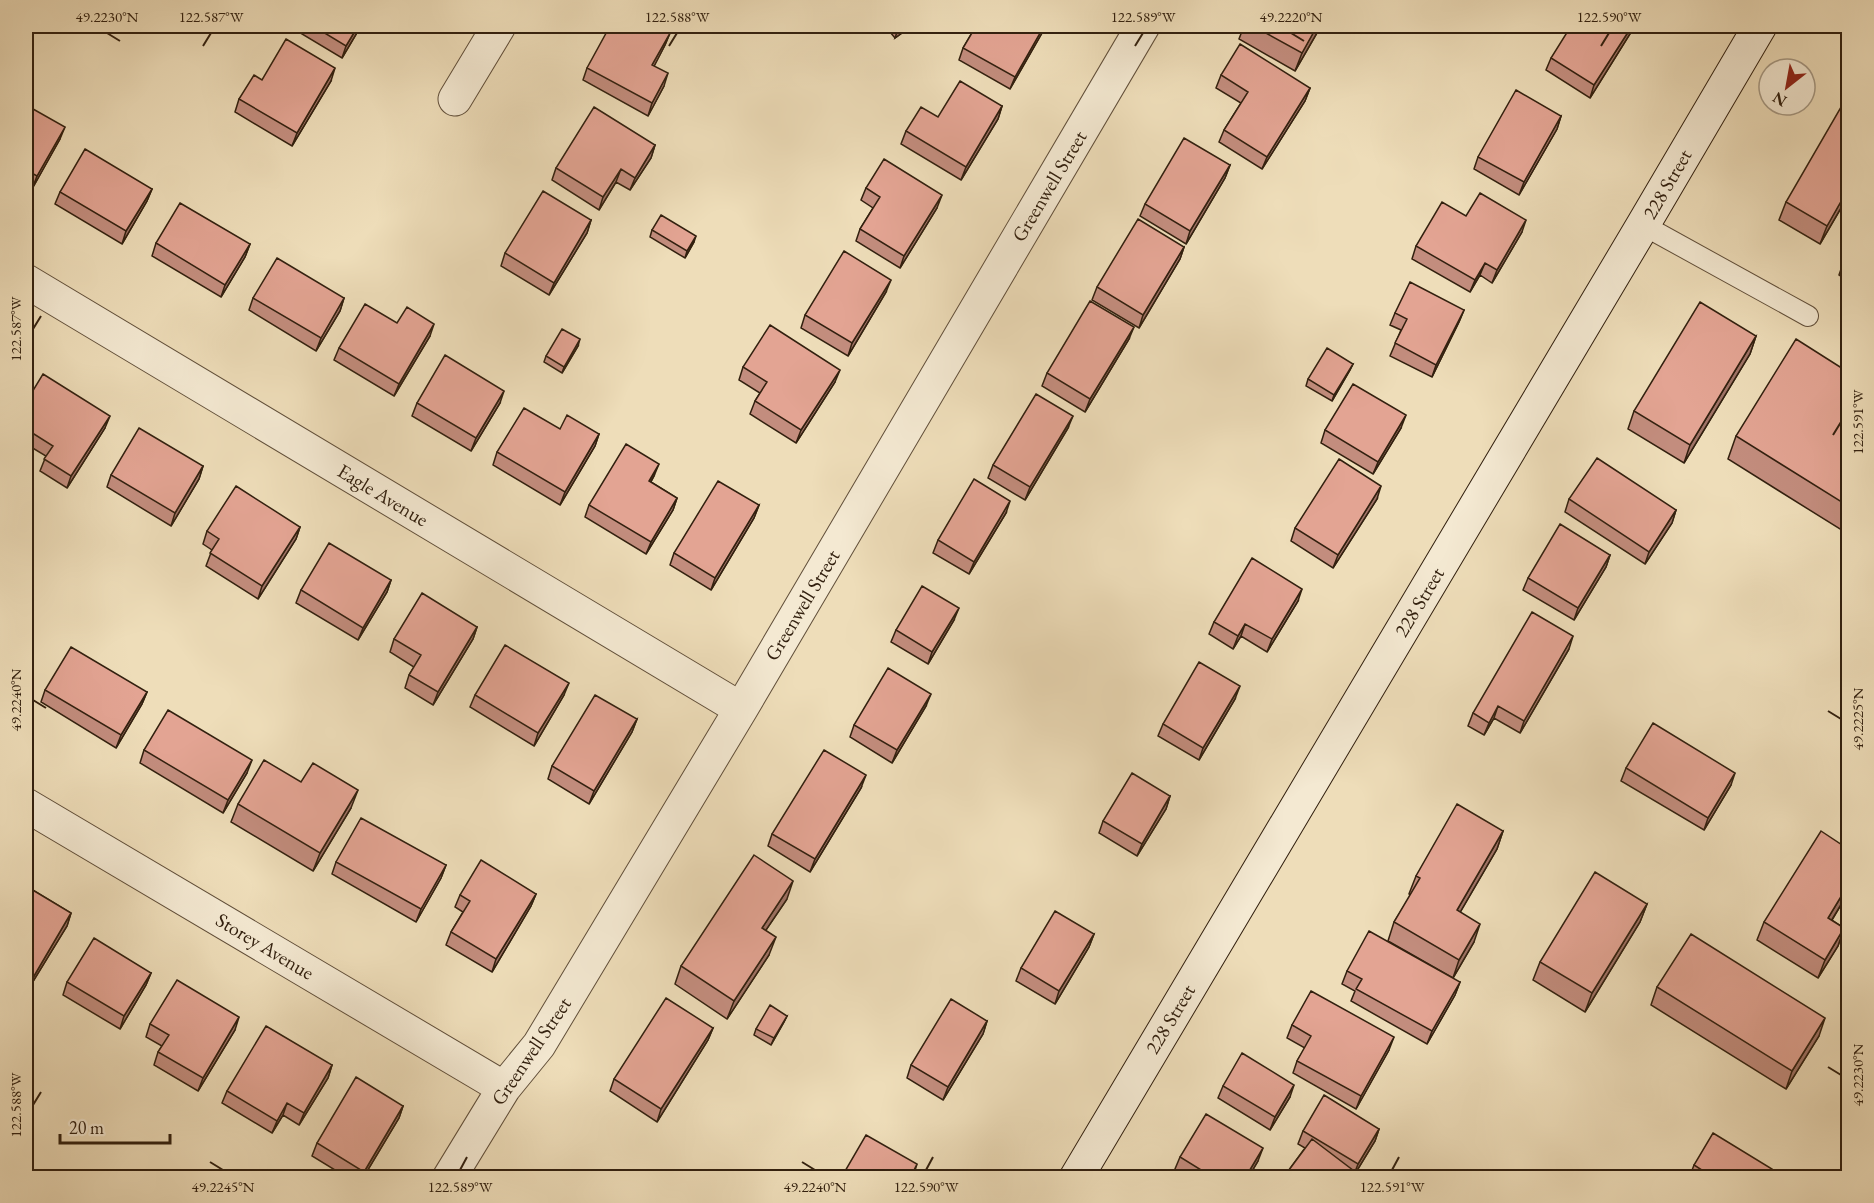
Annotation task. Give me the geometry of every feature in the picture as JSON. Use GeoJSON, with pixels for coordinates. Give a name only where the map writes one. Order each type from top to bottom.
{"type":"FeatureCollection","features":[{"type":"Feature","properties":{"kind":"street"},"geometry":{"type":"LineString","coordinates":[[455,99],[499,26]]}},
{"type":"Feature","properties":{"kind":"street","name":"Greenwell Street"},"geometry":{"type":"LineString","coordinates":[[449,1178],[504,1088],[539,1045],[741,709],[1143,26]]}},
{"type":"Feature","properties":{"kind":"street","name":"228 Street"},"geometry":{"type":"LineString","coordinates":[[1076,1178],[1760,26]]}},
{"type":"Feature","properties":{"kind":"street","name":"Eagle Avenue"},"geometry":{"type":"LineString","coordinates":[[26,281],[741,709]]}},
{"type":"Feature","properties":{"kind":"street","name":"Storey Avenue"},"geometry":{"type":"LineString","coordinates":[[26,805],[504,1088]]}},
{"type":"Feature","properties":{"kind":"lane"},"geometry":{"type":"LineString","coordinates":[[1643,225],[1808,316]]}},
{"type":"Feature","properties":{"kind":"building"},"geometry":{"type":"Polygon","coordinates":[[[313,26],[358,26],[346,46],[313,26]]]}},
{"type":"Feature","properties":{"kind":"building"},"geometry":{"type":"Polygon","coordinates":[[[610,26],[656,26],[670,33],[652,65],[668,73],[652,103],[587,68],[610,26]]]}},
{"type":"Feature","properties":{"kind":"building"},"geometry":{"type":"Polygon","coordinates":[[[892,26],[905,26],[897,32],[892,26]]]}},
{"type":"Feature","properties":{"kind":"building"},"geometry":{"type":"Polygon","coordinates":[[[976,26],[1044,26],[1015,77],[963,48],[976,26]]]}},
{"type":"Feature","properties":{"kind":"building"},"geometry":{"type":"Polygon","coordinates":[[[1253,26],[1317,26],[1302,53],[1253,26]]]}},
{"type":"Feature","properties":{"kind":"building"},"geometry":{"type":"Polygon","coordinates":[[[1571,26],[1632,26],[1594,85],[1551,58],[1571,26]]]}},
{"type":"Feature","properties":{"kind":"building"},"geometry":{"type":"Polygon","coordinates":[[[286,39],[335,68],[297,133],[239,99],[254,75],[262,80],[286,39]]]}},
{"type":"Feature","properties":{"kind":"building"},"geometry":{"type":"Polygon","coordinates":[[[1240,44],[1310,88],[1267,157],[1224,130],[1248,92],[1221,75],[1240,44]]]}},
{"type":"Feature","properties":{"kind":"building"},"geometry":{"type":"Polygon","coordinates":[[[960,81],[1002,106],[966,167],[906,131],[921,107],[938,117],[960,81]]]}},
{"type":"Feature","properties":{"kind":"building"},"geometry":{"type":"Polygon","coordinates":[[[1516,90],[1561,116],[1524,182],[1478,157],[1516,90]]]}},
{"type":"Feature","properties":{"kind":"building"},"geometry":{"type":"Polygon","coordinates":[[[1848,95],[1848,189],[1827,226],[1786,202],[1848,95]]]}},
{"type":"Feature","properties":{"kind":"building"},"geometry":{"type":"Polygon","coordinates":[[[26,105],[65,127],[37,176],[26,170],[26,105]]]}},
{"type":"Feature","properties":{"kind":"building"},"geometry":{"type":"Polygon","coordinates":[[[594,107],[655,145],[635,178],[621,169],[603,197],[556,168],[594,107]]]}},
{"type":"Feature","properties":{"kind":"building"},"geometry":{"type":"Polygon","coordinates":[[[1184,138],[1230,165],[1190,231],[1145,204],[1184,138]]]}},
{"type":"Feature","properties":{"kind":"building"},"geometry":{"type":"Polygon","coordinates":[[[85,149],[152,189],[126,231],[60,192],[85,149]]]}},
{"type":"Feature","properties":{"kind":"building"},"geometry":{"type":"Polygon","coordinates":[[[884,159],[942,195],[904,256],[860,229],[880,197],[866,188],[884,159]]]}},
{"type":"Feature","properties":{"kind":"building"},"geometry":{"type":"Polygon","coordinates":[[[543,191],[591,220],[554,283],[505,253],[543,191]]]}},
{"type":"Feature","properties":{"kind":"building"},"geometry":{"type":"Polygon","coordinates":[[[1480,193],[1526,220],[1497,270],[1485,263],[1475,280],[1416,246],[1442,202],[1466,216],[1480,193]]]}},
{"type":"Feature","properties":{"kind":"building"},"geometry":{"type":"Polygon","coordinates":[[[180,203],[250,244],[225,285],[156,243],[180,203]]]}},
{"type":"Feature","properties":{"kind":"building"},"geometry":{"type":"Polygon","coordinates":[[[661,215],[696,236],[687,251],[652,230],[661,215]]]}},
{"type":"Feature","properties":{"kind":"building"},"geometry":{"type":"Polygon","coordinates":[[[1138,219],[1184,247],[1143,315],[1097,287],[1138,219]]]}},
{"type":"Feature","properties":{"kind":"building"},"geometry":{"type":"Polygon","coordinates":[[[844,251],[891,280],[852,343],[805,315],[844,251]]]}},
{"type":"Feature","properties":{"kind":"building"},"geometry":{"type":"Polygon","coordinates":[[[277,258],[344,298],[321,338],[253,298],[277,258]]]}},
{"type":"Feature","properties":{"kind":"building"},"geometry":{"type":"Polygon","coordinates":[[[1410,282],[1464,310],[1436,365],[1395,343],[1407,319],[1395,313],[1410,282]]]}},
{"type":"Feature","properties":{"kind":"building"},"geometry":{"type":"Polygon","coordinates":[[[1090,301],[1134,327],[1090,399],[1047,373],[1090,301]]]}},
{"type":"Feature","properties":{"kind":"building"},"geometry":{"type":"Polygon","coordinates":[[[1700,302],[1756,336],[1690,445],[1634,411],[1700,302]]]}},
{"type":"Feature","properties":{"kind":"building"},"geometry":{"type":"Polygon","coordinates":[[[365,304],[397,323],[407,307],[434,324],[399,384],[339,348],[365,304]]]}},
{"type":"Feature","properties":{"kind":"building"},"geometry":{"type":"Polygon","coordinates":[[[770,325],[840,370],[801,430],[755,401],[767,382],[743,367],[770,325]]]}},
{"type":"Feature","properties":{"kind":"building"},"geometry":{"type":"Polygon","coordinates":[[[562,329],[580,339],[564,367],[546,356],[562,329]]]}},
{"type":"Feature","properties":{"kind":"building"},"geometry":{"type":"Polygon","coordinates":[[[1796,339],[1848,372],[1848,506],[1736,436],[1796,339]]]}},
{"type":"Feature","properties":{"kind":"building"},"geometry":{"type":"Polygon","coordinates":[[[1327,348],[1353,364],[1334,395],[1308,379],[1327,348]]]}},
{"type":"Feature","properties":{"kind":"building"},"geometry":{"type":"Polygon","coordinates":[[[445,355],[504,391],[476,438],[417,403],[445,355]]]}},
{"type":"Feature","properties":{"kind":"building"},"geometry":{"type":"Polygon","coordinates":[[[43,374],[110,416],[71,476],[44,459],[53,446],[26,429],[26,402],[43,374]]]}},
{"type":"Feature","properties":{"kind":"building"},"geometry":{"type":"Polygon","coordinates":[[[1353,384],[1406,415],[1378,462],[1325,430],[1353,384]]]}},
{"type":"Feature","properties":{"kind":"building"},"geometry":{"type":"Polygon","coordinates":[[[1036,394],[1073,416],[1030,487],[993,465],[1036,394]]]}},
{"type":"Feature","properties":{"kind":"building"},"geometry":{"type":"Polygon","coordinates":[[[524,408],[560,429],[567,415],[599,434],[565,492],[497,452],[524,408]]]}},
{"type":"Feature","properties":{"kind":"building"},"geometry":{"type":"Polygon","coordinates":[[[139,428],[203,466],[175,513],[111,475],[139,428]]]}},
{"type":"Feature","properties":{"kind":"building"},"geometry":{"type":"Polygon","coordinates":[[[626,444],[659,464],[649,481],[677,498],[651,542],[589,505],[626,444]]]}},
{"type":"Feature","properties":{"kind":"building"},"geometry":{"type":"Polygon","coordinates":[[[1597,458],[1676,510],[1649,552],[1569,499],[1597,458]]]}},
{"type":"Feature","properties":{"kind":"building"},"geometry":{"type":"Polygon","coordinates":[[[1339,459],[1381,486],[1338,555],[1295,528],[1339,459]]]}},
{"type":"Feature","properties":{"kind":"building"},"geometry":{"type":"Polygon","coordinates":[[[974,479],[1010,501],[974,562],[938,540],[974,479]]]}},
{"type":"Feature","properties":{"kind":"building"},"geometry":{"type":"Polygon","coordinates":[[[718,481],[759,505],[715,578],[674,553],[718,481]]]}},
{"type":"Feature","properties":{"kind":"building"},"geometry":{"type":"Polygon","coordinates":[[[236,486],[300,527],[262,586],[210,553],[219,539],[207,531],[236,486]]]}},
{"type":"Feature","properties":{"kind":"building"},"geometry":{"type":"Polygon","coordinates":[[[1560,524],[1610,555],[1578,608],[1528,578],[1560,524]]]}},
{"type":"Feature","properties":{"kind":"building"},"geometry":{"type":"Polygon","coordinates":[[[329,543],[391,580],[363,628],[301,590],[329,543]]]}},
{"type":"Feature","properties":{"kind":"building"},"geometry":{"type":"Polygon","coordinates":[[[1252,558],[1302,589],[1272,639],[1245,624],[1238,636],[1214,622],[1252,558]]]}},
{"type":"Feature","properties":{"kind":"building"},"geometry":{"type":"Polygon","coordinates":[[[922,586],[959,608],[932,652],[896,630],[922,586]]]}},
{"type":"Feature","properties":{"kind":"building"},"geometry":{"type":"Polygon","coordinates":[[[422,593],[477,627],[438,692],[409,675],[421,655],[394,639],[422,593]]]}},
{"type":"Feature","properties":{"kind":"building"},"geometry":{"type":"Polygon","coordinates":[[[1532,612],[1573,636],[1524,721],[1498,706],[1489,723],[1473,713],[1532,612]]]}},
{"type":"Feature","properties":{"kind":"building"},"geometry":{"type":"Polygon","coordinates":[[[26,622],[32,627],[26,637],[26,622]]]}},
{"type":"Feature","properties":{"kind":"building"},"geometry":{"type":"Polygon","coordinates":[[[505,645],[569,683],[538,733],[475,695],[505,645]]]}},
{"type":"Feature","properties":{"kind":"building"},"geometry":{"type":"Polygon","coordinates":[[[71,647],[147,692],[121,735],[45,690],[71,647]]]}},
{"type":"Feature","properties":{"kind":"building"},"geometry":{"type":"Polygon","coordinates":[[[1199,662],[1240,686],[1203,748],[1163,724],[1199,662]]]}},
{"type":"Feature","properties":{"kind":"building"},"geometry":{"type":"Polygon","coordinates":[[[888,668],[931,694],[897,750],[854,725],[888,668]]]}},
{"type":"Feature","properties":{"kind":"building"},"geometry":{"type":"Polygon","coordinates":[[[595,695],[637,719],[594,791],[552,766],[595,695]]]}},
{"type":"Feature","properties":{"kind":"building"},"geometry":{"type":"Polygon","coordinates":[[[168,710],[252,760],[228,800],[144,750],[168,710]]]}},
{"type":"Feature","properties":{"kind":"building"},"geometry":{"type":"Polygon","coordinates":[[[1653,723],[1735,773],[1708,818],[1626,768],[1653,723]]]}},
{"type":"Feature","properties":{"kind":"building"},"geometry":{"type":"Polygon","coordinates":[[[824,750],[866,775],[815,859],[772,834],[824,750]]]}},
{"type":"Feature","properties":{"kind":"building"},"geometry":{"type":"Polygon","coordinates":[[[264,760],[301,782],[313,763],[358,790],[320,853],[238,804],[264,760]]]}},
{"type":"Feature","properties":{"kind":"building"},"geometry":{"type":"Polygon","coordinates":[[[1132,773],[1170,796],[1142,844],[1103,821],[1132,773]]]}},
{"type":"Feature","properties":{"kind":"building"},"geometry":{"type":"Polygon","coordinates":[[[1457,804],[1503,831],[1457,910],[1480,924],[1459,960],[1394,922],[1420,878],[1416,876],[1457,804]]]}},
{"type":"Feature","properties":{"kind":"building"},"geometry":{"type":"Polygon","coordinates":[[[361,818],[446,865],[421,909],[336,862],[361,818]]]}},
{"type":"Feature","properties":{"kind":"building"},"geometry":{"type":"Polygon","coordinates":[[[1821,831],[1848,849],[1848,885],[1828,918],[1844,928],[1825,960],[1764,922],[1821,831]]]}},
{"type":"Feature","properties":{"kind":"building"},"geometry":{"type":"Polygon","coordinates":[[[754,855],[793,881],[762,928],[776,937],[734,1001],[681,966],[754,855]]]}},
{"type":"Feature","properties":{"kind":"building"},"geometry":{"type":"Polygon","coordinates":[[[481,860],[536,894],[496,959],[451,932],[470,901],[460,895],[481,860]]]}},
{"type":"Feature","properties":{"kind":"building"},"geometry":{"type":"Polygon","coordinates":[[[1595,872],[1647,904],[1592,993],[1540,962],[1595,872]]]}},
{"type":"Feature","properties":{"kind":"building"},"geometry":{"type":"Polygon","coordinates":[[[26,886],[71,913],[34,976],[26,971],[26,886]]]}},
{"type":"Feature","properties":{"kind":"building"},"geometry":{"type":"Polygon","coordinates":[[[1055,911],[1094,934],[1059,991],[1021,968],[1055,911]]]}},
{"type":"Feature","properties":{"kind":"building"},"geometry":{"type":"Polygon","coordinates":[[[1369,931],[1460,982],[1432,1031],[1356,989],[1362,979],[1347,971],[1369,931]]]}},
{"type":"Feature","properties":{"kind":"building"},"geometry":{"type":"Polygon","coordinates":[[[1691,934],[1825,1018],[1792,1071],[1657,987],[1691,934]]]}},
{"type":"Feature","properties":{"kind":"building"},"geometry":{"type":"Polygon","coordinates":[[[94,938],[151,973],[124,1016],[67,982],[94,938]]]}},
{"type":"Feature","properties":{"kind":"building"},"geometry":{"type":"Polygon","coordinates":[[[177,980],[239,1017],[203,1078],[158,1052],[169,1035],[150,1024],[177,980]]]}},
{"type":"Feature","properties":{"kind":"building"},"geometry":{"type":"Polygon","coordinates":[[[1311,991],[1394,1037],[1361,1096],[1297,1061],[1311,1036],[1292,1025],[1311,991]]]}},
{"type":"Feature","properties":{"kind":"building"},"geometry":{"type":"Polygon","coordinates":[[[666,998],[713,1028],[661,1109],[614,1079],[666,998]]]}},
{"type":"Feature","properties":{"kind":"building"},"geometry":{"type":"Polygon","coordinates":[[[951,999],[987,1021],[948,1087],[911,1065],[951,999]]]}},
{"type":"Feature","properties":{"kind":"building"},"geometry":{"type":"Polygon","coordinates":[[[770,1005],[787,1016],[774,1038],[756,1029],[770,1005]]]}},
{"type":"Feature","properties":{"kind":"building"},"geometry":{"type":"Polygon","coordinates":[[[266,1026],[332,1065],[304,1113],[287,1103],[277,1121],[227,1091],[266,1026]]]}},
{"type":"Feature","properties":{"kind":"building"},"geometry":{"type":"Polygon","coordinates":[[[1242,1053],[1294,1085],[1275,1117],[1223,1086],[1242,1053]]]}},
{"type":"Feature","properties":{"kind":"building"},"geometry":{"type":"Polygon","coordinates":[[[356,1077],[403,1106],[364,1172],[317,1143],[356,1077]]]}},
{"type":"Feature","properties":{"kind":"building"},"geometry":{"type":"Polygon","coordinates":[[[1324,1095],[1379,1129],[1358,1164],[1303,1131],[1324,1095]]]}},
{"type":"Feature","properties":{"kind":"building"},"geometry":{"type":"Polygon","coordinates":[[[1206,1114],[1263,1148],[1245,1178],[1214,1178],[1180,1157],[1206,1114]]]}},
{"type":"Feature","properties":{"kind":"building"},"geometry":{"type":"Polygon","coordinates":[[[1713,1133],[1772,1169],[1767,1178],[1714,1178],[1694,1165],[1713,1133]]]}},
{"type":"Feature","properties":{"kind":"building"},"geometry":{"type":"Polygon","coordinates":[[[866,1135],[917,1164],[910,1178],[841,1178],[866,1135]]]}},
{"type":"Feature","properties":{"kind":"building"},"geometry":{"type":"Polygon","coordinates":[[[1312,1139],[1358,1174],[1356,1178],[1283,1178],[1312,1139]]]}},
{"type":"Feature","properties":{"kind":"building"},"geometry":{"type":"Polygon","coordinates":[[[26,1142],[31,1145],[26,1156],[26,1142]]]}}]}
